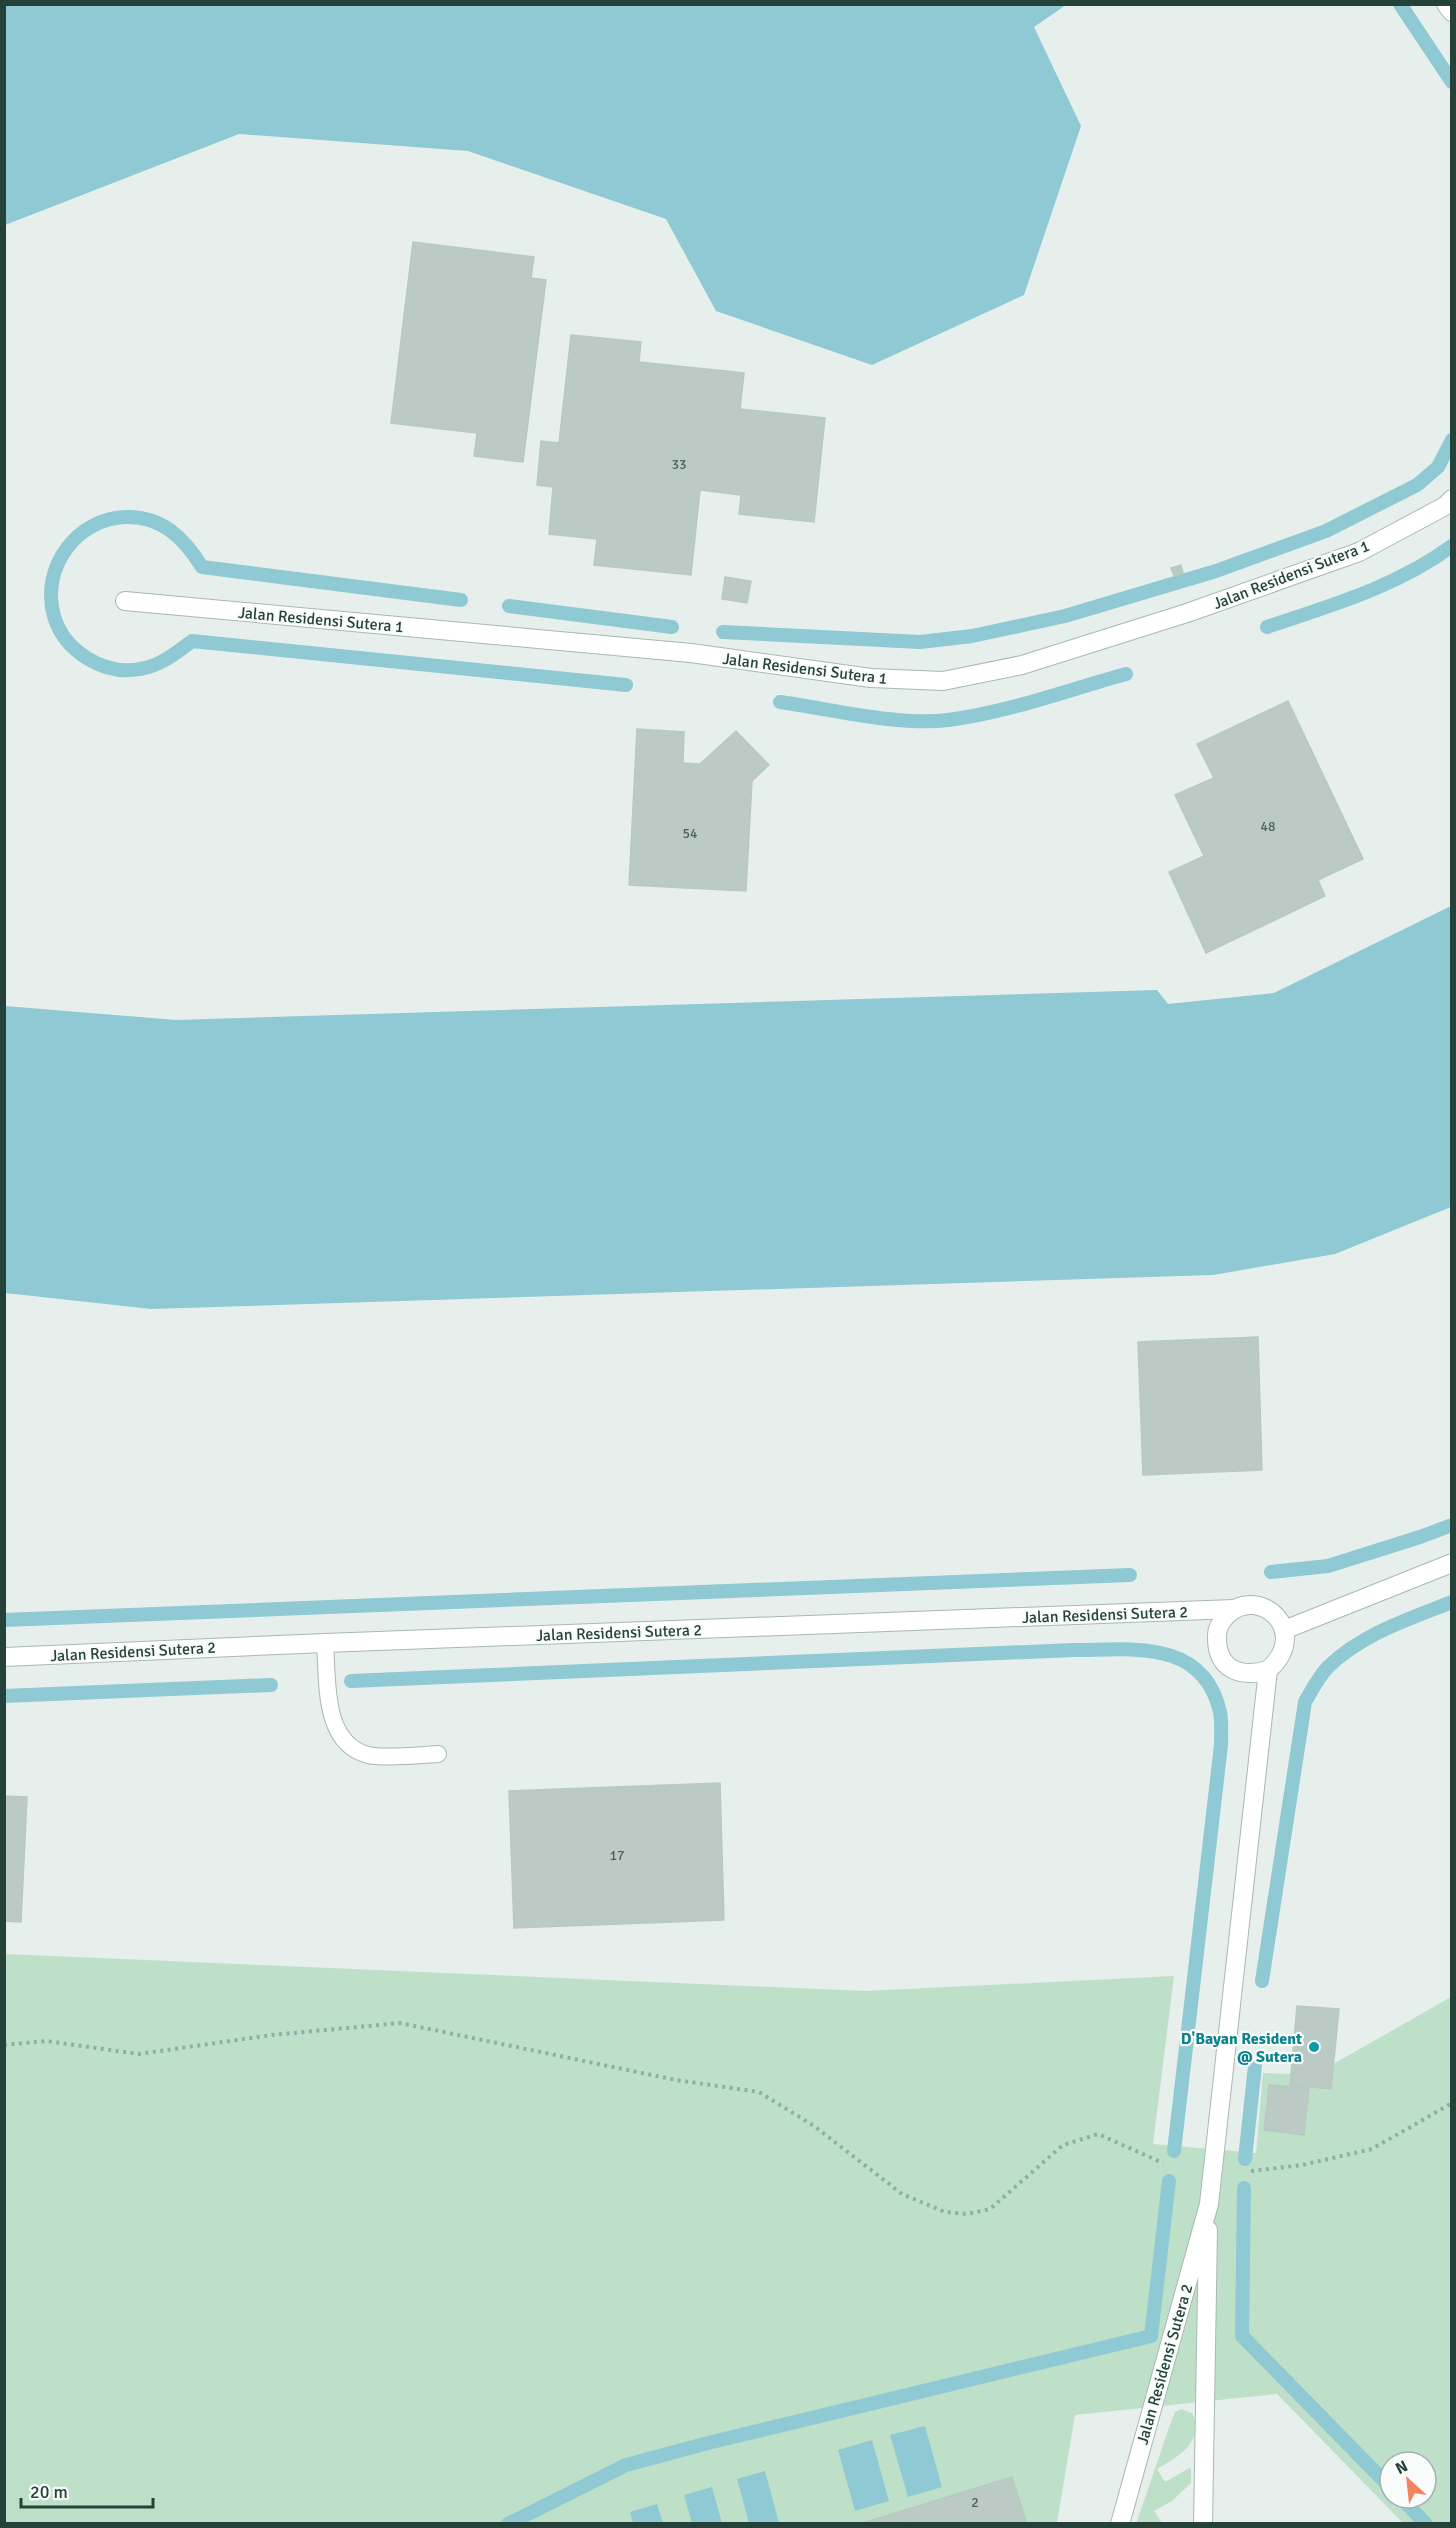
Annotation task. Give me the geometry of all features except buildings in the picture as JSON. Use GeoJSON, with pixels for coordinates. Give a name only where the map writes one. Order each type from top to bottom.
{"type":"FeatureCollection","features":[{"type":"Feature","properties":{"kind":"street"},"geometry":{"type":"LineString","coordinates":[[1446,4],[1452,12]]}},
{"type":"Feature","properties":{"kind":"street","name":"Jalan Residensi Sutera 1"},"geometry":{"type":"LineString","coordinates":[[125,601],[691,653],[872,678],[943,681],[1022,665],[1187,613],[1359,552],[1445,506],[1452,499]]}},
{"type":"Feature","properties":{"kind":"street"},"geometry":{"type":"LineString","coordinates":[[1234,1609],[1222,1620],[1216,1634],[1217,1650],[1225,1664],[1238,1672],[1252,1675],[1268,1670],[1279,1660],[1286,1646],[1284,1630],[1452,1563]]}},
{"type":"Feature","properties":{"kind":"street","name":"Jalan Residensi Sutera 2"},"geometry":{"type":"LineString","coordinates":[[4,1658],[324,1642],[1234,1609],[1249,1605],[1264,1608],[1277,1617],[1284,1630]]}},
{"type":"Feature","properties":{"kind":"street","name":"Jalan Residensi Sutera 2"},"geometry":{"type":"LineString","coordinates":[[1203,2523],[1209,2204],[1268,1670]]}},
{"type":"Feature","properties":{"kind":"street","name":"Jalan Residensi Sutera 2"},"geometry":{"type":"LineString","coordinates":[[1120,2523],[1209,2204]]}},
{"type":"Feature","properties":{"kind":"lane"},"geometry":{"type":"LineString","coordinates":[[324,1642],[331,1718],[348,1747],[369,1756],[438,1754]]}},
{"type":"Feature","properties":{"kind":"path"},"geometry":{"type":"LineString","coordinates":[[4,2045],[46,2041],[139,2054],[272,2035],[400,2023],[676,2080],[759,2092],[814,2126],[902,2194],[945,2212],[967,2214],[990,2209],[1063,2145],[1098,2134],[1163,2163]]}},
{"type":"Feature","properties":{"kind":"path"},"geometry":{"type":"LineString","coordinates":[[1251,2171],[1302,2165],[1372,2149],[1452,2103]]}},
{"type":"Feature","properties":{"kind":"green space"},"geometry":{"type":"Polygon","coordinates":[[[5,1954],[865,1991],[1174,1976],[1153,2144],[1256,2153],[1263,2073],[1314,2075],[1451,1997],[1451,2523],[1403,2523],[1390,2510],[1438,2510],[1438,2450],[1378,2450],[1378,2497],[1277,2394],[1075,2415],[1057,2523],[1027,2523],[1012,2477],[860,2524],[5,2524],[5,1954]]]}},
{"type":"Feature","properties":{"kind":"green space"},"geometry":{"type":"Polygon","coordinates":[[[1181,2409],[1192,2413],[1195,2423],[1193,2440],[1181,2453],[1157,2469],[1165,2482],[1191,2467],[1191,2483],[1172,2501],[1154,2511],[1162,2523],[1136,2524],[1171,2422],[1175,2412],[1181,2409]]]}},
{"type":"Feature","properties":{"kind":"water"},"geometry":{"type":"Polygon","coordinates":[[[5,4],[1066,5],[1034,27],[1081,126],[1024,295],[872,365],[716,311],[666,219],[468,151],[239,134],[5,225],[5,4]]]}},
{"type":"Feature","properties":{"kind":"water"},"geometry":{"type":"Polygon","coordinates":[[[1451,906],[1451,1207],[1335,1254],[1213,1275],[151,1309],[5,1293],[5,1006],[176,1020],[1157,990],[1168,1004],[1274,993],[1451,906]]]}},
{"type":"Feature","properties":{"kind":"water"},"geometry":{"type":"Polygon","coordinates":[[[925,2426],[942,2487],[908,2497],[890,2435],[925,2426]]]}},
{"type":"Feature","properties":{"kind":"water"},"geometry":{"type":"Polygon","coordinates":[[[872,2440],[889,2501],[855,2511],[838,2450],[872,2440]]]}},
{"type":"Feature","properties":{"kind":"water"},"geometry":{"type":"Polygon","coordinates":[[[765,2471],[779,2523],[749,2523],[737,2479],[765,2471]]]}},
{"type":"Feature","properties":{"kind":"water"},"geometry":{"type":"Polygon","coordinates":[[[712,2487],[722,2523],[692,2523],[684,2495],[712,2487]]]}},
{"type":"Feature","properties":{"kind":"water"},"geometry":{"type":"Polygon","coordinates":[[[657,2504],[663,2523],[633,2523],[630,2512],[657,2504]]]}},
{"type":"Feature","properties":{"kind":"waterway"},"geometry":{"type":"LineString","coordinates":[[1400,4],[1452,82]]}},
{"type":"Feature","properties":{"kind":"waterway"},"geometry":{"type":"LineString","coordinates":[[723,632],[920,642],[972,636],[1065,616],[1216,571],[1326,531],[1417,485],[1438,467],[1452,440]]}},
{"type":"Feature","properties":{"kind":"waterway"},"geometry":{"type":"LineString","coordinates":[[461,600],[202,567],[188,547],[171,531],[151,520],[126,517],[92,526],[78,536],[66,549],[58,564],[52,580],[51,598],[54,616],[67,640],[87,658],[113,669],[140,669],[154,665],[192,641],[626,685]]}},
{"type":"Feature","properties":{"kind":"waterway"},"geometry":{"type":"LineString","coordinates":[[1267,627],[1339,603],[1386,584],[1409,573],[1452,546]]}},
{"type":"Feature","properties":{"kind":"waterway"},"geometry":{"type":"LineString","coordinates":[[509,606],[672,627]]}},
{"type":"Feature","properties":{"kind":"waterway"},"geometry":{"type":"LineString","coordinates":[[780,702],[886,719],[948,720],[1016,706],[1126,674]]}},
{"type":"Feature","properties":{"kind":"waterway"},"geometry":{"type":"LineString","coordinates":[[1271,1572],[1328,1566],[1452,1525]]}},
{"type":"Feature","properties":{"kind":"waterway"},"geometry":{"type":"LineString","coordinates":[[4,1620],[1130,1575]]}},
{"type":"Feature","properties":{"kind":"waterway"},"geometry":{"type":"LineString","coordinates":[[1262,1981],[1305,1702],[1325,1671],[1341,1655],[1387,1628],[1452,1602]]}},
{"type":"Feature","properties":{"kind":"waterway"},"geometry":{"type":"LineString","coordinates":[[351,1681],[1073,1650],[1141,1650],[1162,1653],[1181,1660],[1198,1671],[1211,1688],[1220,1712],[1221,1745],[1174,2151]]}},
{"type":"Feature","properties":{"kind":"waterway"},"geometry":{"type":"LineString","coordinates":[[4,1696],[271,1685]]}},
{"type":"Feature","properties":{"kind":"waterway"},"geometry":{"type":"LineString","coordinates":[[1245,2159],[1255,2066]]}},
{"type":"Feature","properties":{"kind":"waterway"},"geometry":{"type":"LineString","coordinates":[[508,2524],[626,2465],[712,2442],[1151,2336],[1169,2181]]}},
{"type":"Feature","properties":{"kind":"waterway"},"geometry":{"type":"LineString","coordinates":[[1244,2188],[1242,2336],[1378,2475]]}},
{"type":"Feature","properties":{"kind":"waterway"},"geometry":{"type":"LineString","coordinates":[[1413,2510],[1426,2524]]}},
{"type":"Feature","properties":{"kind":"place","name":"D'Bayan Resident @ Sutera"},"geometry":{"type":"Point","coordinates":[1314,2047]}}]}
